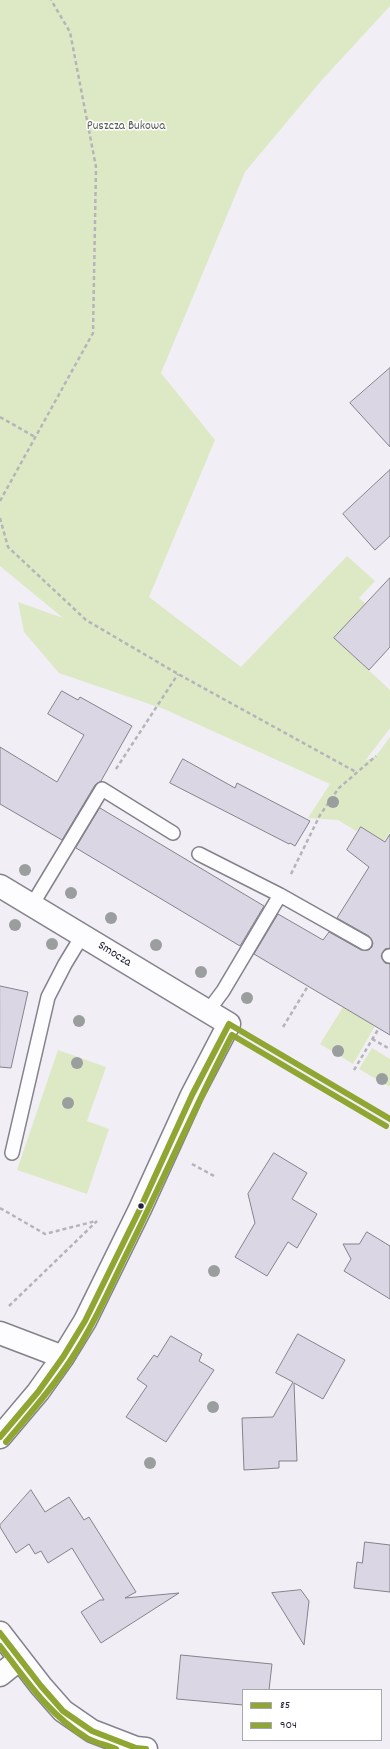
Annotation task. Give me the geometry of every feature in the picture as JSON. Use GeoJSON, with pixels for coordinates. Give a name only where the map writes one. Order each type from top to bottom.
{"type":"FeatureCollection","features":[{"type":"Feature","properties":{"kind":"street","name":"Smocza"},"geometry":{"type":"LineString","coordinates":[[0,886],[229,1024],[192,1095],[140,1210],[85,1321],[63,1356]]}},
{"type":"Feature","properties":{"kind":"street"},"geometry":{"type":"LineString","coordinates":[[0,1333],[63,1356],[38,1392],[0,1437]]}},
{"type":"Feature","properties":{"kind":"street"},"geometry":{"type":"LineString","coordinates":[[0,1633],[63,1711],[92,1731],[136,1748],[146,1749]]}},
{"type":"Feature","properties":{"kind":"street"},"geometry":{"type":"LineString","coordinates":[[0,1675],[20,1659]]}},
{"type":"Feature","properties":{"kind":"lane"},"geometry":{"type":"LineString","coordinates":[[32,905],[102,790],[173,833]]}},
{"type":"Feature","properties":{"kind":"lane"},"geometry":{"type":"LineString","coordinates":[[199,854],[280,895],[365,943]]}},
{"type":"Feature","properties":{"kind":"lane"},"geometry":{"type":"LineString","coordinates":[[208,1011],[223,991],[280,895]]}},
{"type":"Feature","properties":{"kind":"lane"},"geometry":{"type":"LineString","coordinates":[[12,1153],[48,997],[65,964],[82,936]]}},
{"type":"Feature","properties":{"kind":"path"},"geometry":{"type":"LineString","coordinates":[[0,500],[93,333],[96,167],[70,32],[51,0]]}},
{"type":"Feature","properties":{"kind":"path"},"geometry":{"type":"LineString","coordinates":[[0,417],[35,437]]}},
{"type":"Feature","properties":{"kind":"path"},"geometry":{"type":"LineString","coordinates":[[0,518],[8,547],[86,620],[178,674],[356,772]]}},
{"type":"Feature","properties":{"kind":"path"},"geometry":{"type":"LineString","coordinates":[[102,790],[178,674]]}},
{"type":"Feature","properties":{"kind":"path"},"geometry":{"type":"LineString","coordinates":[[280,895],[320,815],[339,788],[376,756]]}},
{"type":"Feature","properties":{"kind":"path"},"geometry":{"type":"LineString","coordinates":[[282,1027],[308,986]]}},
{"type":"Feature","properties":{"kind":"path"},"geometry":{"type":"LineString","coordinates":[[354,1070],[379,1028]]}},
{"type":"Feature","properties":{"kind":"path"},"geometry":{"type":"LineString","coordinates":[[372,1039],[390,1049]]}},
{"type":"Feature","properties":{"kind":"path"},"geometry":{"type":"LineString","coordinates":[[191,1164],[214,1176]]}},
{"type":"Feature","properties":{"kind":"path"},"geometry":{"type":"LineString","coordinates":[[0,1208],[45,1234],[97,1221],[6,1309]]}},
{"type":"Feature","properties":{"kind":"green space","name":"Puszcza Bukowa"},"geometry":{"type":"Polygon","coordinates":[[[0,0],[390,0],[390,6],[321,81],[245,172],[161,373],[215,440],[149,597],[241,667],[347,556],[375,581],[359,598],[366,604],[334,638],[390,690],[390,728],[365,761],[376,756],[390,737],[390,832],[384,841],[361,827],[356,831],[338,820],[308,818],[330,784],[164,709],[59,673],[24,632],[18,602],[63,618],[0,566],[0,0]]]}},
{"type":"Feature","properties":{"kind":"green space"},"geometry":{"type":"Polygon","coordinates":[[[343,1007],[375,1026],[353,1064],[320,1044],[343,1007]]]}},
{"type":"Feature","properties":{"kind":"green space"},"geometry":{"type":"Polygon","coordinates":[[[372,1048],[390,1059],[390,1087],[359,1069],[372,1048]]]}},
{"type":"Feature","properties":{"kind":"green space"},"geometry":{"type":"Polygon","coordinates":[[[58,1050],[106,1067],[87,1121],[109,1129],[87,1194],[17,1170],[58,1050]]]}},
{"type":"Feature","properties":{"kind":"building"},"geometry":{"type":"Polygon","coordinates":[[[390,368],[390,447],[350,403],[390,368]]]}},
{"type":"Feature","properties":{"kind":"building"},"geometry":{"type":"Polygon","coordinates":[[[390,470],[390,536],[375,550],[343,514],[390,470]]]}},
{"type":"Feature","properties":{"kind":"building"},"geometry":{"type":"Polygon","coordinates":[[[390,578],[390,647],[369,670],[334,638],[390,578]]]}},
{"type":"Feature","properties":{"kind":"building"},"geometry":{"type":"Polygon","coordinates":[[[62,691],[78,700],[80,697],[132,726],[101,781],[95,785],[62,840],[0,804],[0,747],[57,782],[84,735],[48,714],[62,691]]]}},
{"type":"Feature","properties":{"kind":"building"},"geometry":{"type":"Polygon","coordinates":[[[183,759],[235,788],[237,783],[310,821],[295,846],[170,783],[183,759]]]}},
{"type":"Feature","properties":{"kind":"building"},"geometry":{"type":"Polygon","coordinates":[[[100,808],[264,906],[240,946],[76,848],[100,808]]]}},
{"type":"Feature","properties":{"kind":"building"},"geometry":{"type":"Polygon","coordinates":[[[361,827],[385,842],[390,834],[390,948],[385,949],[381,956],[385,963],[390,964],[390,1035],[254,954],[278,914],[323,940],[329,932],[361,950],[369,950],[372,947],[373,943],[369,936],[337,918],[369,867],[347,850],[361,827]]]}},
{"type":"Feature","properties":{"kind":"building"},"geometry":{"type":"Polygon","coordinates":[[[0,986],[28,992],[11,1068],[0,1067],[0,986]]]}},
{"type":"Feature","properties":{"kind":"building"},"geometry":{"type":"Polygon","coordinates":[[[274,1153],[307,1173],[292,1199],[317,1214],[297,1248],[288,1242],[267,1276],[235,1257],[255,1223],[248,1194],[274,1153]]]}},
{"type":"Feature","properties":{"kind":"building"},"geometry":{"type":"Polygon","coordinates":[[[367,1232],[390,1246],[390,1299],[344,1271],[351,1259],[343,1244],[359,1244],[367,1232]]]}},
{"type":"Feature","properties":{"kind":"building"},"geometry":{"type":"Polygon","coordinates":[[[298,1334],[345,1360],[323,1399],[294,1383],[297,1461],[279,1461],[279,1468],[244,1470],[242,1418],[273,1417],[293,1382],[276,1373],[298,1334]]]}},
{"type":"Feature","properties":{"kind":"building"},"geometry":{"type":"Polygon","coordinates":[[[171,1336],[202,1354],[199,1361],[214,1370],[166,1442],[126,1417],[147,1386],[137,1379],[154,1355],[157,1357],[171,1336]]]}},
{"type":"Feature","properties":{"kind":"building"},"geometry":{"type":"Polygon","coordinates":[[[31,1490],[45,1512],[69,1497],[84,1520],[89,1517],[136,1592],[125,1598],[179,1593],[101,1643],[81,1612],[100,1600],[104,1600],[72,1548],[48,1563],[41,1551],[35,1554],[29,1544],[16,1553],[0,1527],[0,1525],[31,1490]]]}},
{"type":"Feature","properties":{"kind":"building"},"geometry":{"type":"Polygon","coordinates":[[[365,1542],[390,1545],[390,1592],[354,1588],[357,1562],[362,1563],[365,1542]]]}},
{"type":"Feature","properties":{"kind":"building"},"geometry":{"type":"Polygon","coordinates":[[[301,1590],[309,1601],[304,1645],[272,1593],[301,1590]]]}},
{"type":"Feature","properties":{"kind":"building"},"geometry":{"type":"Polygon","coordinates":[[[181,1655],[272,1664],[269,1689],[242,1689],[242,1705],[177,1699],[181,1655]]]}},
{"type":"Feature","properties":{"kind":"transit line","name":"85"},"geometry":{"type":"LineString","coordinates":[[229,1024],[390,1119]]}},
{"type":"Feature","properties":{"kind":"transit line","name":"85"},"geometry":{"type":"LineString","coordinates":[[0,1437],[38,1392],[63,1357],[85,1321],[140,1209],[192,1095],[229,1024]]}},
{"type":"Feature","properties":{"kind":"transit line","name":"904"},"geometry":{"type":"LineString","coordinates":[[6,1442],[55,1382],[70,1361],[93,1323],[204,1090],[232,1035],[386,1126]]}},
{"type":"Feature","properties":{"kind":"transit line","name":"85"},"geometry":{"type":"LineString","coordinates":[[0,1633],[41,1686],[63,1711],[92,1731],[136,1748],[146,1749]]}},
{"type":"Feature","properties":{"kind":"transit line","name":"904"},"geometry":{"type":"LineString","coordinates":[[0,1646],[39,1696],[61,1719],[87,1738],[116,1749]]}}]}
